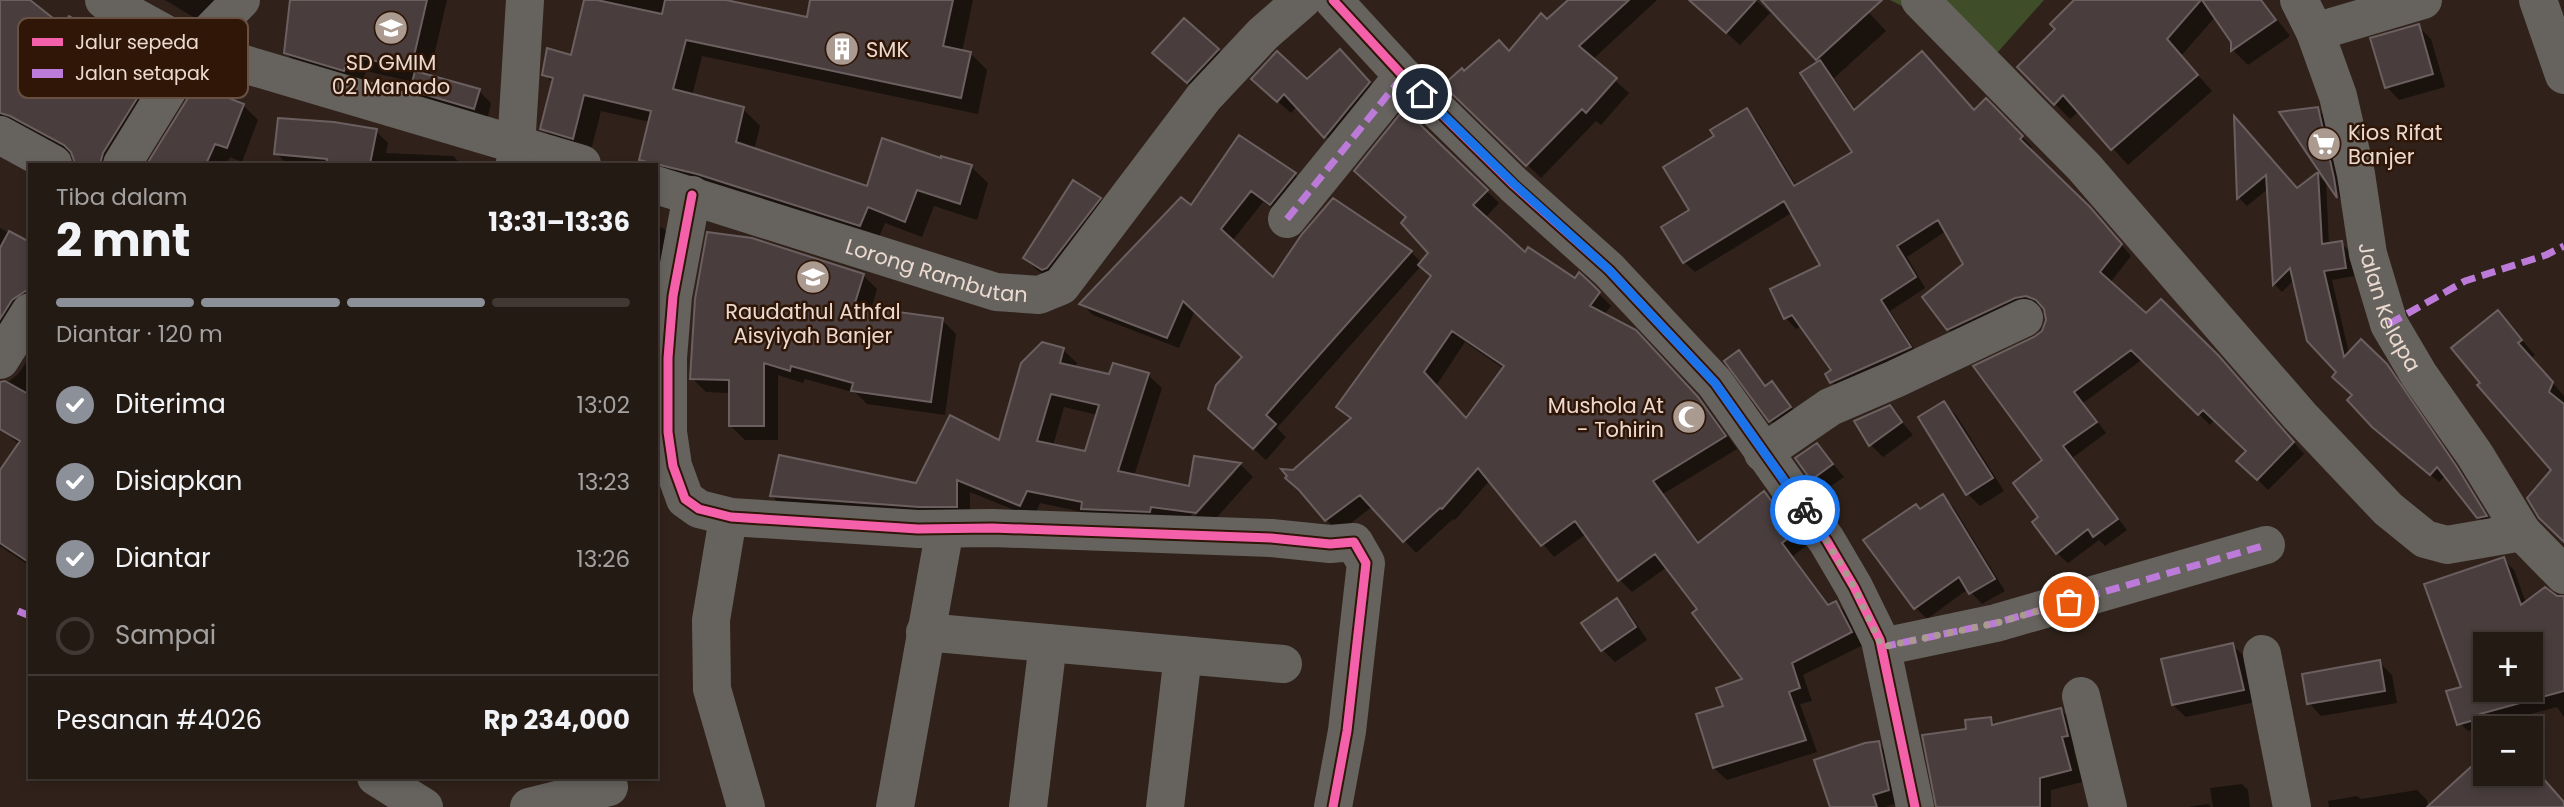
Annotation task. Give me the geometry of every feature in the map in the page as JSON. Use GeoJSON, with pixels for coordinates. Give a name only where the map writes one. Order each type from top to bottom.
{"type":"FeatureCollection","features":[{"type":"Feature","properties":{"kind":"street"},"geometry":{"type":"LineString","coordinates":[[104,0],[137,18]]}},
{"type":"Feature","properties":{"kind":"street"},"geometry":{"type":"LineString","coordinates":[[223,18],[241,0]]}},
{"type":"Feature","properties":{"kind":"street"},"geometry":{"type":"LineString","coordinates":[[515,155],[525,0]]}},
{"type":"Feature","properties":{"kind":"street","name":"Lorong Rambutan"},"geometry":{"type":"LineString","coordinates":[[674,190],[996,292],[1039,295],[1061,286],[1204,97],[1263,34],[1302,0]]}},
{"type":"Feature","properties":{"kind":"street"},"geometry":{"type":"LineString","coordinates":[[1334,0],[1403,76],[1514,184],[1609,270],[1715,383],[1827,541],[1854,587],[1882,647],[1915,807]]}},
{"type":"Feature","properties":{"kind":"street"},"geometry":{"type":"LineString","coordinates":[[1920,0],[2084,167],[2282,396],[2388,509],[2426,539],[2447,545],[2522,532]]}},
{"type":"Feature","properties":{"kind":"street"},"geometry":{"type":"LineString","coordinates":[[2307,16],[2423,0]]}},
{"type":"Feature","properties":{"kind":"street"},"geometry":{"type":"LineString","coordinates":[[2538,0],[2564,75]]}},
{"type":"Feature","properties":{"kind":"street","name":"Jalan Kelapa"},"geometry":{"type":"LineString","coordinates":[[2307,16],[2338,96],[2356,174],[2368,254],[2389,324],[2419,375],[2475,455],[2522,532],[2564,575]]}},
{"type":"Feature","properties":{"kind":"street"},"geometry":{"type":"LineString","coordinates":[[248,67],[515,155],[575,163]]}},
{"type":"Feature","properties":{"kind":"street"},"geometry":{"type":"LineString","coordinates":[[1287,219],[1403,76]]}},
{"type":"Feature","properties":{"kind":"street"},"geometry":{"type":"LineString","coordinates":[[123,163],[163,98]]}},
{"type":"Feature","properties":{"kind":"street"},"geometry":{"type":"LineString","coordinates":[[0,135],[51,163]]}},
{"type":"Feature","properties":{"kind":"street"},"geometry":{"type":"LineString","coordinates":[[674,190],[668,432],[673,466],[685,499],[699,509],[723,516],[824,523],[918,529],[992,528],[1271,538],[1330,544],[1354,542],[1366,563],[1347,731],[1333,807]]}},
{"type":"Feature","properties":{"kind":"street"},"geometry":{"type":"LineString","coordinates":[[0,360],[28,315]]}},
{"type":"Feature","properties":{"kind":"street"},"geometry":{"type":"LineString","coordinates":[[1763,453],[1830,407],[2024,318]]}},
{"type":"Feature","properties":{"kind":"street"},"geometry":{"type":"LineString","coordinates":[[726,530],[711,620],[712,689],[746,807]]}},
{"type":"Feature","properties":{"kind":"street"},"geometry":{"type":"LineString","coordinates":[[895,807],[942,545]]}},
{"type":"Feature","properties":{"kind":"street"},"geometry":{"type":"LineString","coordinates":[[1882,647],[1996,623],[2266,545]]}},
{"type":"Feature","properties":{"kind":"street"},"geometry":{"type":"LineString","coordinates":[[925,632],[1283,664]]}},
{"type":"Feature","properties":{"kind":"street"},"geometry":{"type":"LineString","coordinates":[[1028,807],[1048,643]]}},
{"type":"Feature","properties":{"kind":"street"},"geometry":{"type":"LineString","coordinates":[[2262,654],[2291,807]]}},
{"type":"Feature","properties":{"kind":"street"},"geometry":{"type":"LineString","coordinates":[[1165,807],[1182,655]]}},
{"type":"Feature","properties":{"kind":"street"},"geometry":{"type":"LineString","coordinates":[[2081,695],[2108,807]]}},
{"type":"Feature","properties":{"kind":"street"},"geometry":{"type":"LineString","coordinates":[[379,779],[424,807]]}},
{"type":"Feature","properties":{"kind":"street"},"geometry":{"type":"LineString","coordinates":[[530,807],[608,790]]}},
{"type":"Feature","properties":{"kind":"green space"},"geometry":{"type":"Polygon","coordinates":[[[1890,0],[2044,0],[1997,53],[1890,0]]]}},
{"type":"Feature","properties":{"kind":"building"},"geometry":{"type":"Polygon","coordinates":[[[0,0],[30,0],[53,18],[18,18],[18,98],[137,98],[103,153],[100,163],[75,163],[71,152],[64,145],[0,113],[0,0]]]}},
{"type":"Feature","properties":{"kind":"building"},"geometry":{"type":"Polygon","coordinates":[[[290,0],[427,0],[411,69],[349,55],[344,71],[284,53],[290,0]]]}},
{"type":"Feature","properties":{"kind":"building"},"geometry":{"type":"Polygon","coordinates":[[[584,0],[597,0],[662,14],[665,0],[726,0],[807,17],[810,0],[953,0],[943,46],[971,52],[961,98],[686,40],[673,89],[744,107],[736,142],[867,186],[882,138],[941,158],[972,165],[960,204],[917,190],[905,222],[868,207],[860,226],[697,174],[639,160],[651,111],[584,95],[573,139],[540,129],[553,78],[542,75],[547,48],[571,55],[584,0]]]}},
{"type":"Feature","properties":{"kind":"building"},"geometry":{"type":"Polygon","coordinates":[[[1568,0],[1629,0],[1579,46],[1617,78],[1586,113],[1582,109],[1526,166],[1443,85],[1462,68],[1464,71],[1499,40],[1509,51],[1541,13],[1547,19],[1568,0]]]}},
{"type":"Feature","properties":{"kind":"building"},"geometry":{"type":"Polygon","coordinates":[[[1689,0],[1756,0],[1726,33],[1689,0]]]}},
{"type":"Feature","properties":{"kind":"building"},"geometry":{"type":"Polygon","coordinates":[[[1761,0],[1882,0],[1816,60],[1761,0]]]}},
{"type":"Feature","properties":{"kind":"building"},"geometry":{"type":"Polygon","coordinates":[[[2074,0],[2201,0],[2167,39],[2198,75],[2111,150],[2063,95],[2054,105],[2017,67],[2055,29],[2050,24],[2074,0]]]}},
{"type":"Feature","properties":{"kind":"building"},"geometry":{"type":"Polygon","coordinates":[[[2202,0],[2261,0],[2276,20],[2231,51],[2231,42],[2202,0]]]}},
{"type":"Feature","properties":{"kind":"building"},"geometry":{"type":"Polygon","coordinates":[[[1184,18],[1219,49],[1187,83],[1152,53],[1184,18]]]}},
{"type":"Feature","properties":{"kind":"building"},"geometry":{"type":"Polygon","coordinates":[[[2419,24],[2433,74],[2385,88],[2370,38],[2419,24]]]}},
{"type":"Feature","properties":{"kind":"building"},"geometry":{"type":"Polygon","coordinates":[[[1340,49],[1370,82],[1324,138],[1284,94],[1277,102],[1251,79],[1277,51],[1307,79],[1340,49]]]}},
{"type":"Feature","properties":{"kind":"building"},"geometry":{"type":"Polygon","coordinates":[[[1922,51],[1974,110],[1986,98],[2023,136],[2020,139],[2090,207],[2122,244],[2100,272],[2146,313],[2161,299],[2219,356],[2294,442],[2257,480],[2236,461],[2246,451],[2203,410],[2198,415],[2131,350],[2074,392],[2097,422],[2063,446],[2118,519],[2093,537],[2088,529],[2056,554],[2032,522],[2038,517],[2013,483],[2042,460],[1973,366],[2042,331],[2046,320],[2044,309],[2036,300],[2026,296],[2015,298],[1947,330],[1922,297],[1963,264],[1938,220],[1897,246],[1916,277],[1881,300],[1911,347],[1830,383],[1825,374],[1831,370],[1792,315],[1784,319],[1770,289],[1820,265],[1784,201],[1683,263],[1661,227],[1689,210],[1663,167],[1714,136],[1710,130],[1747,108],[1794,186],[1852,152],[1800,73],[1820,60],[1854,110],[1922,51]]]}},
{"type":"Feature","properties":{"kind":"building"},"geometry":{"type":"Polygon","coordinates":[[[415,71],[480,89],[474,109],[410,90],[415,71]]]}},
{"type":"Feature","properties":{"kind":"building"},"geometry":{"type":"Polygon","coordinates":[[[188,98],[229,98],[244,104],[227,148],[215,144],[206,163],[148,163],[188,98]]]}},
{"type":"Feature","properties":{"kind":"building"},"geometry":{"type":"Polygon","coordinates":[[[2318,107],[2334,178],[2337,198],[2279,112],[2318,107]]]}},
{"type":"Feature","properties":{"kind":"building"},"geometry":{"type":"Polygon","coordinates":[[[1404,109],[1488,190],[1473,205],[1525,252],[1528,247],[1575,278],[1579,272],[1600,292],[1590,306],[1636,330],[1698,397],[1726,436],[1653,481],[1698,543],[1764,491],[1795,533],[1782,543],[1828,605],[1836,601],[1852,632],[1792,663],[1800,688],[1789,692],[1806,740],[1713,768],[1696,714],[1723,706],[1716,688],[1742,679],[1692,613],[1697,609],[1655,554],[1618,581],[1575,521],[1541,546],[1478,468],[1442,509],[1403,542],[1360,495],[1325,521],[1285,478],[1287,476],[1281,469],[1293,470],[1351,418],[1336,407],[1431,276],[1418,265],[1428,253],[1401,223],[1406,217],[1354,171],[1404,109]],[[1452,331],[1424,372],[1466,418],[1504,366],[1452,331]]]}},
{"type":"Feature","properties":{"kind":"building"},"geometry":{"type":"Polygon","coordinates":[[[2234,116],[2297,188],[2318,172],[2322,244],[2342,241],[2346,268],[2324,271],[2344,357],[2361,339],[2387,364],[2487,516],[2477,518],[2437,467],[2430,475],[2372,427],[2347,400],[2352,395],[2332,377],[2336,372],[2307,341],[2290,268],[2273,285],[2266,175],[2237,199],[2234,116]]]}},
{"type":"Feature","properties":{"kind":"building"},"geometry":{"type":"Polygon","coordinates":[[[278,118],[334,122],[377,129],[370,163],[326,163],[327,159],[274,154],[278,118]]]}},
{"type":"Feature","properties":{"kind":"building"},"geometry":{"type":"Polygon","coordinates":[[[1239,135],[1296,173],[1270,205],[1251,191],[1221,229],[1273,277],[1302,234],[1333,198],[1412,251],[1266,415],[1276,424],[1253,449],[1208,409],[1216,385],[1242,357],[1183,301],[1167,338],[1079,304],[1181,197],[1191,205],[1239,135]]]}},
{"type":"Feature","properties":{"kind":"building"},"geometry":{"type":"Polygon","coordinates":[[[1073,180],[1101,198],[1047,268],[1042,270],[1023,258],[1073,180]]]}},
{"type":"Feature","properties":{"kind":"building"},"geometry":{"type":"Polygon","coordinates":[[[9,231],[28,241],[28,289],[12,300],[0,319],[0,248],[9,231]]]}},
{"type":"Feature","properties":{"kind":"building"},"geometry":{"type":"Polygon","coordinates":[[[707,232],[752,238],[864,274],[854,306],[943,318],[931,402],[851,391],[853,383],[791,366],[790,371],[764,363],[764,426],[729,426],[729,380],[690,379],[695,299],[707,232]]]}},
{"type":"Feature","properties":{"kind":"building"},"geometry":{"type":"Polygon","coordinates":[[[2498,310],[2522,340],[2518,343],[2553,382],[2549,392],[2564,404],[2564,542],[2539,518],[2527,498],[2551,470],[2477,385],[2480,383],[2451,348],[2498,310]]]}},
{"type":"Feature","properties":{"kind":"building"},"geometry":{"type":"Polygon","coordinates":[[[1042,342],[1064,348],[1060,363],[1109,374],[1113,363],[1149,373],[1118,471],[1189,486],[1194,456],[1241,463],[1196,513],[1151,507],[1150,512],[1081,509],[1082,502],[1027,491],[1020,506],[957,480],[957,507],[919,507],[770,496],[779,455],[916,483],[950,415],[999,440],[1021,363],[1042,342]],[[1051,394],[1037,441],[1085,451],[1099,405],[1051,394]]]}},
{"type":"Feature","properties":{"kind":"building"},"geometry":{"type":"Polygon","coordinates":[[[1739,350],[1765,386],[1772,381],[1791,407],[1769,422],[1724,361],[1739,350]]]}},
{"type":"Feature","properties":{"kind":"building"},"geometry":{"type":"Polygon","coordinates":[[[5,381],[28,394],[28,562],[0,543],[0,470],[20,441],[0,429],[0,382],[5,381]]]}},
{"type":"Feature","properties":{"kind":"building"},"geometry":{"type":"Polygon","coordinates":[[[1944,401],[1993,478],[1966,495],[1918,417],[1944,401]]]}},
{"type":"Feature","properties":{"kind":"building"},"geometry":{"type":"Polygon","coordinates":[[[1890,405],[1902,422],[1869,446],[1854,421],[1890,405]]]}},
{"type":"Feature","properties":{"kind":"building"},"geometry":{"type":"Polygon","coordinates":[[[1817,443],[1833,464],[1811,480],[1795,458],[1817,443]]]}},
{"type":"Feature","properties":{"kind":"building"},"geometry":{"type":"Polygon","coordinates":[[[1943,494],[1995,579],[1969,594],[1959,577],[1914,609],[1863,540],[1916,504],[1920,509],[1943,494]]]}},
{"type":"Feature","properties":{"kind":"building"},"geometry":{"type":"Polygon","coordinates":[[[2504,557],[2521,605],[2545,587],[2557,596],[2564,596],[2564,691],[2543,697],[2543,632],[2473,632],[2473,702],[2524,702],[2473,716],[2473,720],[2457,725],[2446,691],[2461,687],[2424,584],[2504,557]]]}},
{"type":"Feature","properties":{"kind":"building"},"geometry":{"type":"Polygon","coordinates":[[[1617,598],[1636,627],[1601,651],[1581,623],[1617,598]]]}},
{"type":"Feature","properties":{"kind":"building"},"geometry":{"type":"Polygon","coordinates":[[[2233,643],[2244,690],[2172,705],[2161,659],[2233,643]]]}},
{"type":"Feature","properties":{"kind":"building"},"geometry":{"type":"Polygon","coordinates":[[[2380,660],[2385,691],[2307,704],[2302,674],[2380,660]]]}},
{"type":"Feature","properties":{"kind":"building"},"geometry":{"type":"Polygon","coordinates":[[[2061,708],[2068,736],[2062,737],[2071,770],[2040,778],[2040,807],[1936,807],[1922,735],[1966,729],[1965,720],[1991,717],[1992,725],[2061,708]]]}},
{"type":"Feature","properties":{"kind":"building"},"geometry":{"type":"Polygon","coordinates":[[[1879,741],[1889,790],[1873,795],[1877,807],[1830,807],[1814,760],[1879,741]]]}},
{"type":"Feature","properties":{"kind":"building"},"geometry":{"type":"Polygon","coordinates":[[[2473,765],[2473,786],[2543,786],[2543,778],[2564,802],[2564,807],[2427,807],[2473,765]]]}},
{"type":"Feature","properties":{"kind":"marked path"},"geometry":{"type":"LineString","coordinates":[[1287,219],[1403,76]]}},
{"type":"Feature","properties":{"kind":"marked path"},"geometry":{"type":"LineString","coordinates":[[2389,324],[2465,281],[2546,255],[2564,246]]}},
{"type":"Feature","properties":{"kind":"marked path"},"geometry":{"type":"LineString","coordinates":[[1882,647],[1996,623],[2266,545]]}},
{"type":"Feature","properties":{"kind":"marked path"},"geometry":{"type":"LineString","coordinates":[[18,611],[28,615]]}},
{"type":"Feature","properties":{"kind":"cycle path"},"geometry":{"type":"LineString","coordinates":[[1333,0],[1403,76],[1514,185],[1609,270],[1715,383],[1827,541],[1880,640],[1915,807]]}},
{"type":"Feature","properties":{"kind":"cycle path"},"geometry":{"type":"LineString","coordinates":[[692,195],[673,296],[668,358],[668,432],[673,466],[685,499],[699,509],[731,517],[918,529],[992,528],[1271,538],[1330,544],[1354,542],[1366,563],[1347,731],[1333,807]]}},
{"type":"Feature","properties":{"kind":"way so far"},"geometry":{"type":"LineString","coordinates":[[1805,510],[1854,587],[1882,647],[1996,623],[2069,602]]}},
{"type":"Feature","properties":{"kind":"place","name":"SD GMIM 02 Manado"},"geometry":{"type":"Point","coordinates":[391,28]}},
{"type":"Feature","properties":{"kind":"place","name":"SMK"},"geometry":{"type":"Point","coordinates":[842,49]}},
{"type":"Feature","properties":{"kind":"place","name":"Kios Rifat Banjer"},"geometry":{"type":"Point","coordinates":[2324,144]}},
{"type":"Feature","properties":{"kind":"place","name":"Raudathul Athfal Aisyiyah Banjer"},"geometry":{"type":"Point","coordinates":[813,277]}},
{"type":"Feature","properties":{"kind":"place","name":"Mushola At - Tohirin"},"geometry":{"type":"Point","coordinates":[1689,417]}},
{"type":"Feature","properties":{"kind":"route"},"geometry":{"type":"LineString","coordinates":[[1422,94],[1514,184],[1609,270],[1715,383],[1805,510]]}}]}
